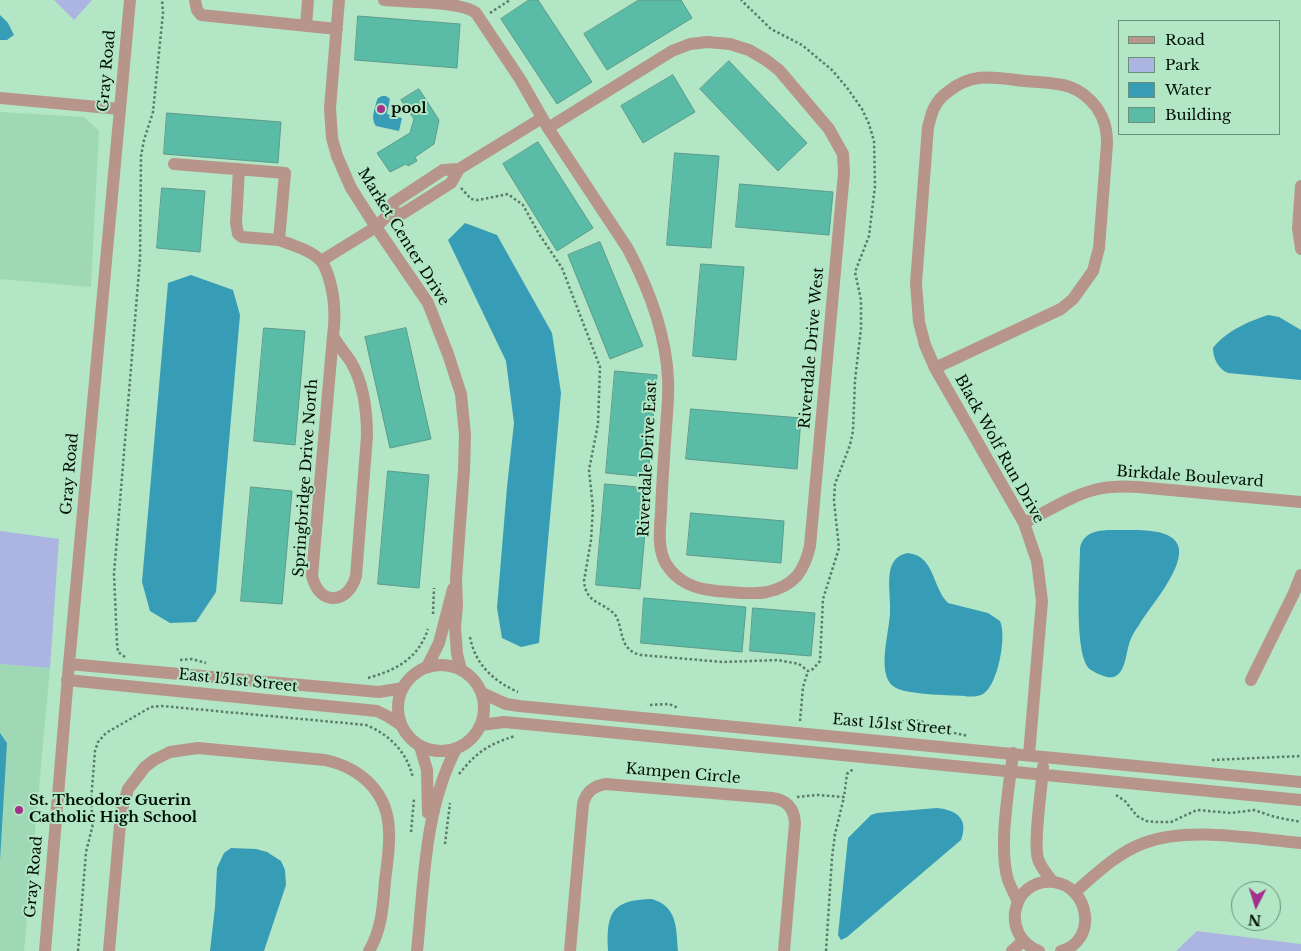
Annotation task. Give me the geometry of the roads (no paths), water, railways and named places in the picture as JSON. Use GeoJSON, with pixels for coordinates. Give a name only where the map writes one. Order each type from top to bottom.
{"type":"FeatureCollection","features":[{"type":"Feature","properties":{"kind":"street","name":"Gray Road"},"geometry":{"type":"LineString","coordinates":[[44,951],[67,680],[130,0]]}},
{"type":"Feature","properties":{"kind":"street"},"geometry":{"type":"LineString","coordinates":[[196,0],[197,10],[202,15],[337,29]]}},
{"type":"Feature","properties":{"kind":"street"},"geometry":{"type":"LineString","coordinates":[[306,25],[308,0]]}},
{"type":"Feature","properties":{"kind":"street","name":"Market Center Drive"},"geometry":{"type":"LineString","coordinates":[[339,0],[330,108],[332,138],[337,156],[345,176],[376,228],[428,303],[461,394],[465,435],[455,626],[457,654],[461,670]]}},
{"type":"Feature","properties":{"kind":"street","name":"Riverdale Drive East"},"geometry":{"type":"LineString","coordinates":[[384,0],[460,6],[474,11],[481,19],[545,123],[628,249],[646,287],[658,322],[669,382],[662,482],[660,548],[666,563],[675,575],[687,584],[700,589],[738,593],[766,592],[776,589],[800,575],[807,562],[810,546]]}},
{"type":"Feature","properties":{"kind":"street","name":"Riverdale Drive West"},"geometry":{"type":"LineString","coordinates":[[545,123],[672,51],[690,44],[707,42],[730,44],[749,50],[766,60],[779,70],[829,128],[843,154],[844,173],[810,546]]}},
{"type":"Feature","properties":{"kind":"street","name":"Black Wolf Run Drive"},"geometry":{"type":"LineString","coordinates":[[935,368],[1061,309],[1073,299],[1093,271],[1098,248],[1107,127],[1100,112],[1088,97],[1076,88],[1057,84],[976,77],[957,84],[944,95],[934,108],[928,126],[916,283],[919,322],[925,345],[935,368],[1024,523],[1037,561],[1042,602],[1029,755]]}},
{"type":"Feature","properties":{"kind":"street"},"geometry":{"type":"LineString","coordinates":[[0,98],[120,109]]}},
{"type":"Feature","properties":{"kind":"street"},"geometry":{"type":"LineString","coordinates":[[238,169],[236,223],[238,234],[242,237],[279,240],[321,261],[376,228],[391,212],[402,214],[451,183],[457,173],[545,123]]}},
{"type":"Feature","properties":{"kind":"street"},"geometry":{"type":"LineString","coordinates":[[174,164],[284,173],[279,240]]}},
{"type":"Feature","properties":{"kind":"street"},"geometry":{"type":"LineString","coordinates":[[1301,186],[1298,228],[1301,249]]}},
{"type":"Feature","properties":{"kind":"street","name":"Springbridge Drive North"},"geometry":{"type":"LineString","coordinates":[[321,261],[326,269],[335,302],[335,319],[332,336],[312,576],[317,591],[324,596],[333,598],[341,597],[347,593],[353,587],[356,576],[368,436],[361,385],[350,362],[332,336]]}},
{"type":"Feature","properties":{"kind":"street","name":"Birkdale Boulevard"},"geometry":{"type":"LineString","coordinates":[[1024,523],[1076,497],[1096,489],[1115,486],[1138,486],[1301,502]]}},
{"type":"Feature","properties":{"kind":"street"},"geometry":{"type":"LineString","coordinates":[[1251,680],[1301,575]]}},
{"type":"Feature","properties":{"kind":"street","name":"Market Center Drive"},"geometry":{"type":"LineString","coordinates":[[427,667],[439,643],[456,579]]}},
{"type":"Feature","properties":{"kind":"street","name":"East 151st Street"},"geometry":{"type":"LineString","coordinates":[[69,664],[379,692],[403,688]]}},
{"type":"Feature","properties":{"kind":"street"},"geometry":{"type":"LineString","coordinates":[[444,665],[461,670],[477,684],[482,693],[484,714],[481,725],[475,735],[466,743],[456,748],[438,751],[420,746],[406,734],[401,725],[398,706],[403,688],[413,675],[427,667],[444,665]]}},
{"type":"Feature","properties":{"kind":"street","name":"East 151st Street"},"geometry":{"type":"LineString","coordinates":[[67,680],[377,711],[401,725]]}},
{"type":"Feature","properties":{"kind":"street","name":"East 151st Street"},"geometry":{"type":"LineString","coordinates":[[482,693],[506,704],[519,706],[1301,782]]}},
{"type":"Feature","properties":{"kind":"street"},"geometry":{"type":"LineString","coordinates":[[481,725],[504,722],[526,724],[1301,800]]}},
{"type":"Feature","properties":{"kind":"street"},"geometry":{"type":"LineString","coordinates":[[420,746],[427,770],[429,833]]}},
{"type":"Feature","properties":{"kind":"street"},"geometry":{"type":"LineString","coordinates":[[109,951],[120,813],[128,789],[138,774],[154,760],[170,752],[198,748],[325,760],[341,764],[358,772],[371,784],[380,797],[388,819],[389,841],[382,920],[369,951]]}},
{"type":"Feature","properties":{"kind":"street"},"geometry":{"type":"LineString","coordinates":[[417,951],[429,833],[444,772],[456,748]]}},
{"type":"Feature","properties":{"kind":"street"},"geometry":{"type":"LineString","coordinates":[[1013,753],[1004,840],[1008,880],[1018,902]]}},
{"type":"Feature","properties":{"kind":"street"},"geometry":{"type":"LineString","coordinates":[[1044,756],[1038,856],[1046,874],[1053,882]]}},
{"type":"Feature","properties":{"kind":"street","name":"Kampen Circle"},"geometry":{"type":"LineString","coordinates":[[570,951],[583,804],[592,788],[606,784],[772,798],[788,803],[794,812],[795,823],[784,951]]}},
{"type":"Feature","properties":{"kind":"street"},"geometry":{"type":"LineString","coordinates":[[1075,892],[1112,861],[1142,844],[1162,837],[1202,834],[1301,843]]}},
{"type":"Feature","properties":{"kind":"street"},"geometry":{"type":"LineString","coordinates":[[1039,951],[1023,941],[1014,918],[1018,902],[1024,893],[1033,886],[1053,882],[1065,885],[1075,892],[1086,912],[1082,934],[1075,943],[1061,951]]}},
{"type":"Feature","properties":{"kind":"street"},"geometry":{"type":"LineString","coordinates":[[1012,951],[1023,941]]}},
{"type":"Feature","properties":{"kind":"water"},"geometry":{"type":"Polygon","coordinates":[[[0,15],[8,23],[14,35],[7,40],[0,40],[0,15]]]}},
{"type":"Feature","properties":{"kind":"water","name":"pool"},"geometry":{"type":"Polygon","coordinates":[[[382,96],[390,99],[387,114],[402,118],[399,131],[376,126],[374,123],[377,100],[382,96]]]}},
{"type":"Feature","properties":{"kind":"water"},"geometry":{"type":"Polygon","coordinates":[[[465,223],[497,235],[552,333],[561,393],[539,643],[521,647],[502,638],[497,608],[514,423],[506,361],[448,240],[465,223]]]}},
{"type":"Feature","properties":{"kind":"water"},"geometry":{"type":"Polygon","coordinates":[[[191,275],[233,290],[240,315],[216,592],[196,622],[170,623],[150,611],[142,582],[168,283],[191,275]]]}},
{"type":"Feature","properties":{"kind":"water"},"geometry":{"type":"Polygon","coordinates":[[[1268,315],[1279,317],[1301,330],[1301,380],[1228,373],[1221,369],[1217,363],[1213,348],[1218,342],[1238,328],[1268,315]]]}},
{"type":"Feature","properties":{"kind":"water"},"geometry":{"type":"Polygon","coordinates":[[[1103,530],[1153,531],[1168,535],[1174,539],[1178,545],[1177,564],[1166,586],[1133,635],[1122,670],[1113,677],[1104,676],[1091,670],[1085,663],[1082,650],[1079,614],[1080,548],[1082,541],[1086,537],[1096,532],[1103,530]]]}},
{"type":"Feature","properties":{"kind":"water"},"geometry":{"type":"Polygon","coordinates":[[[908,553],[917,555],[928,566],[948,603],[988,613],[1000,621],[1002,648],[1000,660],[993,681],[983,694],[971,697],[916,693],[898,689],[888,680],[885,671],[885,651],[890,612],[890,573],[896,559],[908,553]]]}},
{"type":"Feature","properties":{"kind":"water"},"geometry":{"type":"Polygon","coordinates":[[[0,733],[7,743],[0,860],[0,733]]]}},
{"type":"Feature","properties":{"kind":"water"},"geometry":{"type":"Polygon","coordinates":[[[937,808],[950,811],[960,817],[963,826],[961,840],[847,937],[841,940],[838,935],[848,838],[871,815],[937,808]]]}},
{"type":"Feature","properties":{"kind":"water"},"geometry":{"type":"Polygon","coordinates":[[[231,848],[256,849],[267,852],[281,861],[285,870],[286,885],[264,951],[210,951],[217,868],[224,853],[231,848]]]}},
{"type":"Feature","properties":{"kind":"water"},"geometry":{"type":"Polygon","coordinates":[[[652,899],[667,907],[674,919],[678,951],[608,951],[608,927],[614,911],[628,902],[652,899]]]}},
{"type":"Feature","properties":{"kind":"place","name":"pool"},"geometry":{"type":"Point","coordinates":[381,109]}},
{"type":"Feature","properties":{"kind":"place","name":"St. Theodore Guerin Catholic High School"},"geometry":{"type":"Point","coordinates":[19,810]}}]}
